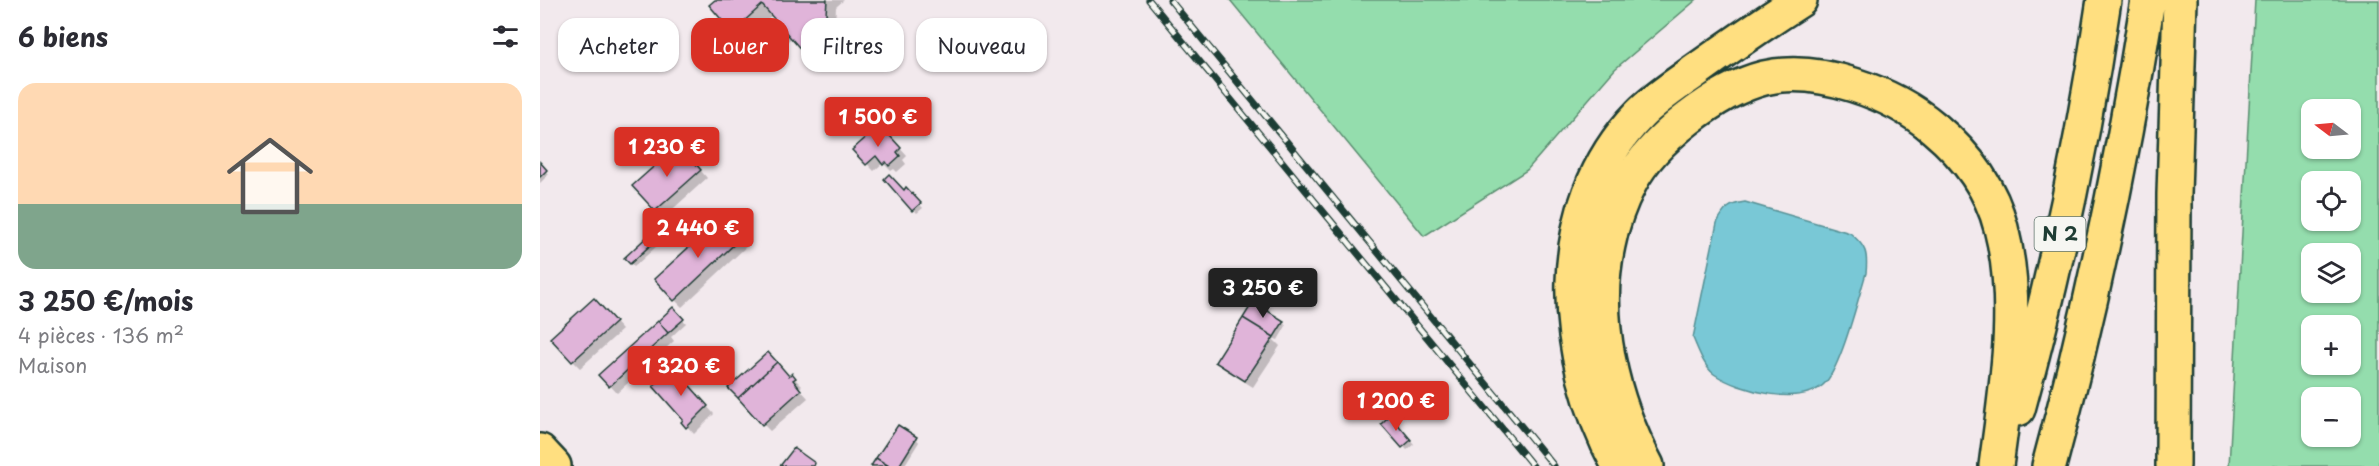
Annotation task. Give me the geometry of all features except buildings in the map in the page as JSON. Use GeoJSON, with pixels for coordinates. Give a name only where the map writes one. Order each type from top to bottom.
{"type":"FeatureCollection","features":[{"type":"Feature","properties":{"kind":"main road"},"geometry":{"type":"LineString","coordinates":[[1619,466],[1589,401],[1581,370],[1572,300],[1573,263],[1579,232],[1587,199],[1597,172],[1626,129],[1642,112],[1716,56],[1800,0]]}},
{"type":"Feature","properties":{"kind":"main road","name":"N 2"},"geometry":{"type":"LineString","coordinates":[[2003,466],[2036,345],[2063,221],[2084,118],[2104,0]]}},
{"type":"Feature","properties":{"kind":"main road","name":"N 2"},"geometry":{"type":"LineString","coordinates":[[2049,466],[2097,276],[2148,0]]}},
{"type":"Feature","properties":{"kind":"main road"},"geometry":{"type":"LineString","coordinates":[[2173,466],[2174,194],[2180,0]]}},
{"type":"Feature","properties":{"kind":"main road"},"geometry":{"type":"LineString","coordinates":[[1647,466],[1630,433],[1615,391],[1603,316],[1603,279],[1608,245],[1616,215],[1631,181],[1649,157],[1694,115],[1720,97],[1745,84],[1788,75],[1844,83],[1902,104],[1942,135],[1977,174],[2001,226],[2009,282],[2006,387],[1996,466]]}},
{"type":"Feature","properties":{"kind":"main road"},"geometry":{"type":"LineString","coordinates":[[540,451],[554,466]]}},
{"type":"Feature","properties":{"kind":"green space"},"geometry":{"type":"Polygon","coordinates":[[[1230,0],[1696,0],[1615,69],[1527,170],[1424,236],[1230,0]]]}},
{"type":"Feature","properties":{"kind":"green space"},"geometry":{"type":"Polygon","coordinates":[[[2255,0],[2379,0],[2379,466],[2229,466],[2255,0]]]}},
{"type":"Feature","properties":{"kind":"water"},"geometry":{"type":"Polygon","coordinates":[[[1745,202],[1850,233],[1865,250],[1866,273],[1844,346],[1832,373],[1816,390],[1787,395],[1754,391],[1739,386],[1714,374],[1707,367],[1693,338],[1717,223],[1728,208],[1745,202]]]}},
{"type":"Feature","properties":{"kind":"railway"},"geometry":{"type":"LineString","coordinates":[[1149,0],[1533,466]]}},
{"type":"Feature","properties":{"kind":"railway"},"geometry":{"type":"LineString","coordinates":[[1170,0],[1554,466]]}}]}
